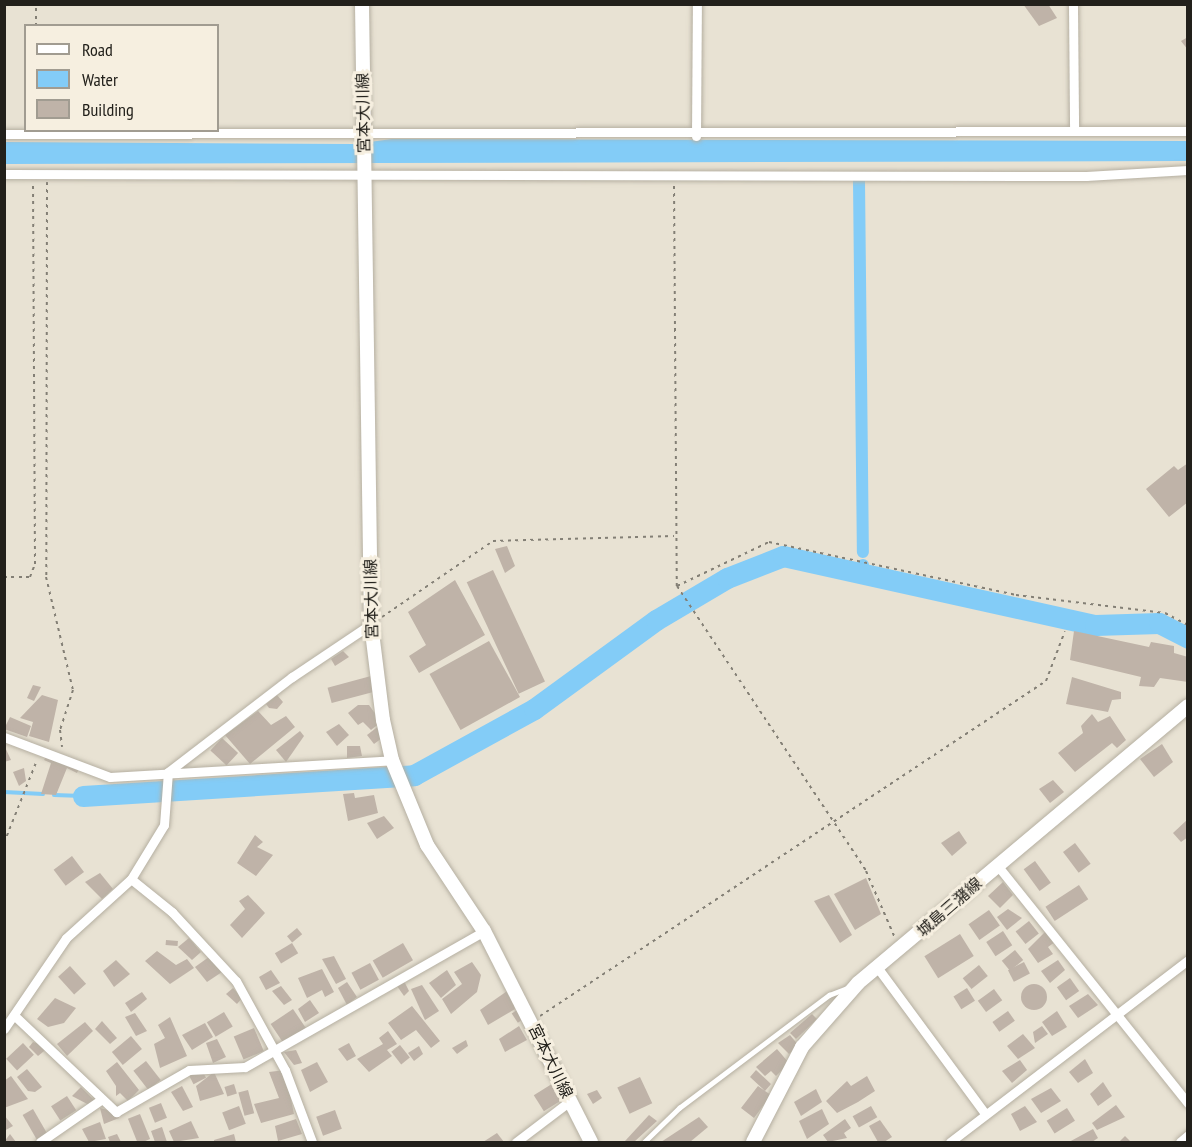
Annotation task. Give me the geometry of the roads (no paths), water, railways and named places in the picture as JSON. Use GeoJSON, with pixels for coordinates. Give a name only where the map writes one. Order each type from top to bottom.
{"type":"FeatureCollection","features":[{"type":"Feature","properties":{"kind":"main road","name":"宮本大川線"},"geometry":{"type":"LineString","coordinates":[[362,4],[371,624],[393,764],[427,845],[484,931],[591,1143]]}},
{"type":"Feature","properties":{"kind":"main road","name":"城島三潴線"},"geometry":{"type":"LineString","coordinates":[[753,1143],[802,1047],[858,983],[1188,706]]}},
{"type":"Feature","properties":{"kind":"street"},"geometry":{"type":"LineString","coordinates":[[696,136],[697,4]]}},
{"type":"Feature","properties":{"kind":"street"},"geometry":{"type":"LineString","coordinates":[[1073,4],[1074,131]]}},
{"type":"Feature","properties":{"kind":"street"},"geometry":{"type":"LineString","coordinates":[[4,134],[696,136],[1188,131]]}},
{"type":"Feature","properties":{"kind":"street"},"geometry":{"type":"LineString","coordinates":[[4,174],[364,169],[674,174],[1086,176],[1188,170]]}},
{"type":"Feature","properties":{"kind":"street"},"geometry":{"type":"LineString","coordinates":[[168,777],[291,677],[371,624]]}},
{"type":"Feature","properties":{"kind":"street"},"geometry":{"type":"LineString","coordinates":[[4,737],[40,748],[110,777],[168,777],[393,764]]}},
{"type":"Feature","properties":{"kind":"street"},"geometry":{"type":"LineString","coordinates":[[4,1029],[17,1018],[66,938],[131,879],[164,825],[168,801],[168,777]]}},
{"type":"Feature","properties":{"kind":"street"},"geometry":{"type":"LineString","coordinates":[[997,865],[1119,1014],[1188,1103]]}},
{"type":"Feature","properties":{"kind":"street"},"geometry":{"type":"LineString","coordinates":[[131,879],[172,912],[236,981],[274,1052],[312,1143]]}},
{"type":"Feature","properties":{"kind":"street"},"geometry":{"type":"LineString","coordinates":[[17,1018],[116,1112],[189,1070],[245,1067],[484,931]]}},
{"type":"Feature","properties":{"kind":"street"},"geometry":{"type":"LineString","coordinates":[[950,1143],[984,1112],[1119,1014],[1188,960]]}},
{"type":"Feature","properties":{"kind":"street"},"geometry":{"type":"LineString","coordinates":[[877,968],[984,1112]]}},
{"type":"Feature","properties":{"kind":"street"},"geometry":{"type":"LineString","coordinates":[[45,1141],[102,1099]]}},
{"type":"Feature","properties":{"kind":"street"},"geometry":{"type":"LineString","coordinates":[[516,1143],[570,1101]]}},
{"type":"Feature","properties":{"kind":"street"},"geometry":{"type":"LineString","coordinates":[[1180,1143],[1188,1135]]}},
{"type":"Feature","properties":{"kind":"lane"},"geometry":{"type":"LineString","coordinates":[[644,1143],[679,1108],[829,995],[858,983]]}},
{"type":"Feature","properties":{"kind":"water"},"geometry":{"type":"Polygon","coordinates":[[[392,139],[1187,141],[1188,161],[5,164],[4,142],[354,144],[392,139]]]}},
{"type":"Feature","properties":{"kind":"waterway"},"geometry":{"type":"LineString","coordinates":[[859,181],[863,552]]}},
{"type":"Feature","properties":{"kind":"waterway"},"geometry":{"type":"LineString","coordinates":[[83,796],[414,775],[534,709],[656,620],[727,578],[783,556],[1095,625],[1159,623],[1188,638]]}},
{"type":"Feature","properties":{"kind":"waterway"},"geometry":{"type":"LineString","coordinates":[[863,565],[863,574]]}},
{"type":"Feature","properties":{"kind":"waterway"},"geometry":{"type":"LineString","coordinates":[[4,792],[43,794]]}},
{"type":"Feature","properties":{"kind":"waterway"},"geometry":{"type":"LineString","coordinates":[[54,795],[83,796]]}}]}
